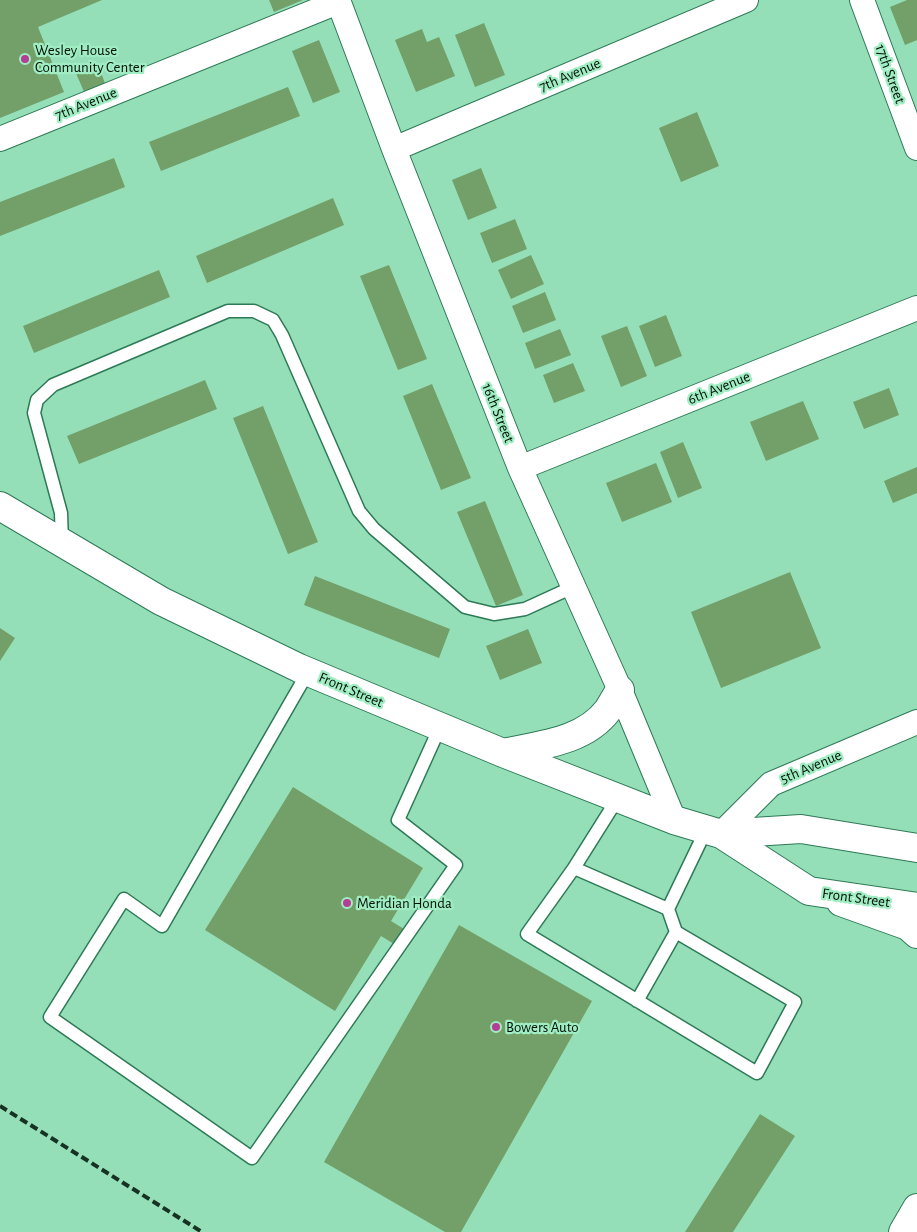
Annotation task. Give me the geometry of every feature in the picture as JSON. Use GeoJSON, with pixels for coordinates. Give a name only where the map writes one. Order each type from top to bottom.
{"type":"FeatureCollection","features":[{"type":"Feature","properties":{"kind":"main road","name":"Front Street"},"geometry":{"type":"LineString","coordinates":[[0,506],[160,601],[308,672],[504,753],[674,820],[713,832],[809,891],[917,907]]}},
{"type":"Feature","properties":{"kind":"main road"},"geometry":{"type":"LineString","coordinates":[[504,753],[578,735],[595,723],[607,711],[620,690]]}},
{"type":"Feature","properties":{"kind":"main road","name":"Front Street"},"geometry":{"type":"LineString","coordinates":[[713,832],[801,829],[917,848]]}},
{"type":"Feature","properties":{"kind":"main road"},"geometry":{"type":"LineString","coordinates":[[809,891],[908,926],[917,934]]}},
{"type":"Feature","properties":{"kind":"street","name":"7th Avenue"},"geometry":{"type":"LineString","coordinates":[[394,149],[746,0]]}},
{"type":"Feature","properties":{"kind":"street","name":"17th Street"},"geometry":{"type":"LineString","coordinates":[[862,0],[917,148]]}},
{"type":"Feature","properties":{"kind":"street","name":"7th Avenue"},"geometry":{"type":"LineString","coordinates":[[0,139],[338,1]]}},
{"type":"Feature","properties":{"kind":"street","name":"16th Street"},"geometry":{"type":"LineString","coordinates":[[338,1],[394,149],[520,468],[620,690],[674,820]]}},
{"type":"Feature","properties":{"kind":"street","name":"6th Avenue"},"geometry":{"type":"LineString","coordinates":[[520,468],[917,308]]}},
{"type":"Feature","properties":{"kind":"street","name":"5th Avenue"},"geometry":{"type":"LineString","coordinates":[[713,832],[771,784],[917,722]]}},
{"type":"Feature","properties":{"kind":"lane"},"geometry":{"type":"LineString","coordinates":[[62,543],[61,512],[34,413],[37,400],[54,385],[228,311],[254,312],[273,320],[282,334],[359,511],[374,529],[465,607],[494,614],[525,609],[574,587]]}},
{"type":"Feature","properties":{"kind":"lane"},"geometry":{"type":"LineString","coordinates":[[308,672],[162,926],[124,899],[50,1017],[252,1158],[456,865],[398,820],[440,727]]}},
{"type":"Feature","properties":{"kind":"lane"},"geometry":{"type":"LineString","coordinates":[[574,868],[668,909],[676,932],[795,1002],[757,1073],[528,934],[574,868],[618,798]]}},
{"type":"Feature","properties":{"kind":"lane"},"geometry":{"type":"LineString","coordinates":[[668,909],[713,832]]}},
{"type":"Feature","properties":{"kind":"lane"},"geometry":{"type":"LineString","coordinates":[[637,1001],[676,932]]}},
{"type":"Feature","properties":{"kind":"building","name":"Wesley House Community Center"},"geometry":{"type":"Polygon","coordinates":[[[0,0],[102,0],[38,27],[64,92],[0,118],[0,0]]]}},
{"type":"Feature","properties":{"kind":"building"},"geometry":{"type":"Polygon","coordinates":[[[269,0],[303,0],[274,12],[269,0]]]}},
{"type":"Feature","properties":{"kind":"building"},"geometry":{"type":"Polygon","coordinates":[[[907,0],[917,0],[917,40],[905,45],[890,7],[907,0]]]}},
{"type":"Feature","properties":{"kind":"building"},"geometry":{"type":"Polygon","coordinates":[[[484,23],[505,75],[475,87],[455,35],[484,23]]]}},
{"type":"Feature","properties":{"kind":"building"},"geometry":{"type":"Polygon","coordinates":[[[422,29],[427,42],[439,37],[455,76],[416,92],[395,40],[422,29]]]}},
{"type":"Feature","properties":{"kind":"building"},"geometry":{"type":"Polygon","coordinates":[[[319,40],[340,92],[313,103],[292,51],[319,40]]]}},
{"type":"Feature","properties":{"kind":"building"},"geometry":{"type":"Polygon","coordinates":[[[97,62],[106,86],[85,94],[75,71],[97,62]]]}},
{"type":"Feature","properties":{"kind":"building"},"geometry":{"type":"Polygon","coordinates":[[[288,87],[300,116],[161,171],[149,142],[288,87]]]}},
{"type":"Feature","properties":{"kind":"building"},"geometry":{"type":"Polygon","coordinates":[[[697,112],[719,166],[681,182],[659,128],[697,112]]]}},
{"type":"Feature","properties":{"kind":"building"},"geometry":{"type":"Polygon","coordinates":[[[114,158],[125,187],[0,236],[0,202],[114,158]]]}},
{"type":"Feature","properties":{"kind":"building"},"geometry":{"type":"Polygon","coordinates":[[[481,168],[497,208],[468,220],[452,180],[481,168]]]}},
{"type":"Feature","properties":{"kind":"building"},"geometry":{"type":"Polygon","coordinates":[[[333,198],[344,225],[207,283],[196,256],[333,198]]]}},
{"type":"Feature","properties":{"kind":"building"},"geometry":{"type":"Polygon","coordinates":[[[515,219],[527,249],[492,263],[480,233],[515,219]]]}},
{"type":"Feature","properties":{"kind":"building"},"geometry":{"type":"Polygon","coordinates":[[[531,255],[544,284],[511,299],[498,270],[531,255]]]}},
{"type":"Feature","properties":{"kind":"building"},"geometry":{"type":"Polygon","coordinates":[[[389,265],[427,359],[398,370],[360,276],[389,265]]]}},
{"type":"Feature","properties":{"kind":"building"},"geometry":{"type":"Polygon","coordinates":[[[159,270],[170,297],[34,353],[23,326],[159,270]]]}},
{"type":"Feature","properties":{"kind":"building"},"geometry":{"type":"Polygon","coordinates":[[[545,292],[556,320],[523,333],[512,306],[545,292]]]}},
{"type":"Feature","properties":{"kind":"building"},"geometry":{"type":"Polygon","coordinates":[[[666,315],[682,356],[655,367],[639,326],[666,315]]]}},
{"type":"Feature","properties":{"kind":"building"},"geometry":{"type":"Polygon","coordinates":[[[627,326],[647,376],[621,387],[601,336],[627,326]]]}},
{"type":"Feature","properties":{"kind":"building"},"geometry":{"type":"Polygon","coordinates":[[[560,329],[571,355],[535,369],[525,343],[560,329]]]}},
{"type":"Feature","properties":{"kind":"building"},"geometry":{"type":"Polygon","coordinates":[[[573,363],[585,391],[554,403],[543,375],[573,363]]]}},
{"type":"Feature","properties":{"kind":"building"},"geometry":{"type":"Polygon","coordinates":[[[205,380],[217,409],[79,464],[67,436],[205,380]]]}},
{"type":"Feature","properties":{"kind":"building"},"geometry":{"type":"Polygon","coordinates":[[[432,384],[471,478],[441,490],[403,396],[432,384]]]}},
{"type":"Feature","properties":{"kind":"building"},"geometry":{"type":"Polygon","coordinates":[[[889,388],[899,415],[864,429],[853,402],[889,388]]]}},
{"type":"Feature","properties":{"kind":"building"},"geometry":{"type":"Polygon","coordinates":[[[803,401],[819,439],[766,461],[750,422],[803,401]]]}},
{"type":"Feature","properties":{"kind":"building"},"geometry":{"type":"Polygon","coordinates":[[[263,406],[318,542],[288,554],[233,418],[263,406]]]}},
{"type":"Feature","properties":{"kind":"building"},"geometry":{"type":"Polygon","coordinates":[[[683,442],[702,488],[678,498],[660,452],[683,442]]]}},
{"type":"Feature","properties":{"kind":"building"},"geometry":{"type":"Polygon","coordinates":[[[656,463],[672,502],[622,522],[606,483],[656,463]]]}},
{"type":"Feature","properties":{"kind":"building"},"geometry":{"type":"Polygon","coordinates":[[[917,467],[917,493],[893,503],[884,481],[917,467]]]}},
{"type":"Feature","properties":{"kind":"building"},"geometry":{"type":"Polygon","coordinates":[[[485,501],[523,595],[496,606],[457,512],[485,501]]]}},
{"type":"Feature","properties":{"kind":"building"},"geometry":{"type":"Polygon","coordinates":[[[790,572],[821,648],[721,688],[691,612],[790,572]]]}},
{"type":"Feature","properties":{"kind":"building"},"geometry":{"type":"Polygon","coordinates":[[[315,576],[450,629],[439,658],[304,605],[315,576]]]}},
{"type":"Feature","properties":{"kind":"building"},"geometry":{"type":"Polygon","coordinates":[[[0,628],[15,638],[0,661],[0,628]]]}},
{"type":"Feature","properties":{"kind":"building"},"geometry":{"type":"Polygon","coordinates":[[[528,629],[542,663],[500,680],[486,646],[528,629]]]}},
{"type":"Feature","properties":{"kind":"building"},"geometry":{"type":"Polygon","coordinates":[[[293,787],[423,868],[391,921],[404,929],[394,944],[381,936],[335,1011],[205,930],[293,787]]]}},
{"type":"Feature","properties":{"kind":"building"},"geometry":{"type":"Polygon","coordinates":[[[459,925],[592,1001],[461,1232],[445,1232],[324,1162],[459,925]]]}},
{"type":"Feature","properties":{"kind":"building"},"geometry":{"type":"Polygon","coordinates":[[[760,1114],[795,1136],[733,1232],[685,1232],[760,1114]]]}},
{"type":"Feature","properties":{"kind":"railway"},"geometry":{"type":"LineString","coordinates":[[0,1106],[202,1232]]}},
{"type":"Feature","properties":{"kind":"place","name":"Wesley House Community Center"},"geometry":{"type":"Point","coordinates":[25,59]}},
{"type":"Feature","properties":{"kind":"place","name":"Meridian Honda"},"geometry":{"type":"Point","coordinates":[347,903]}},
{"type":"Feature","properties":{"kind":"place","name":"Bowers Auto"},"geometry":{"type":"Point","coordinates":[496,1027]}}]}
